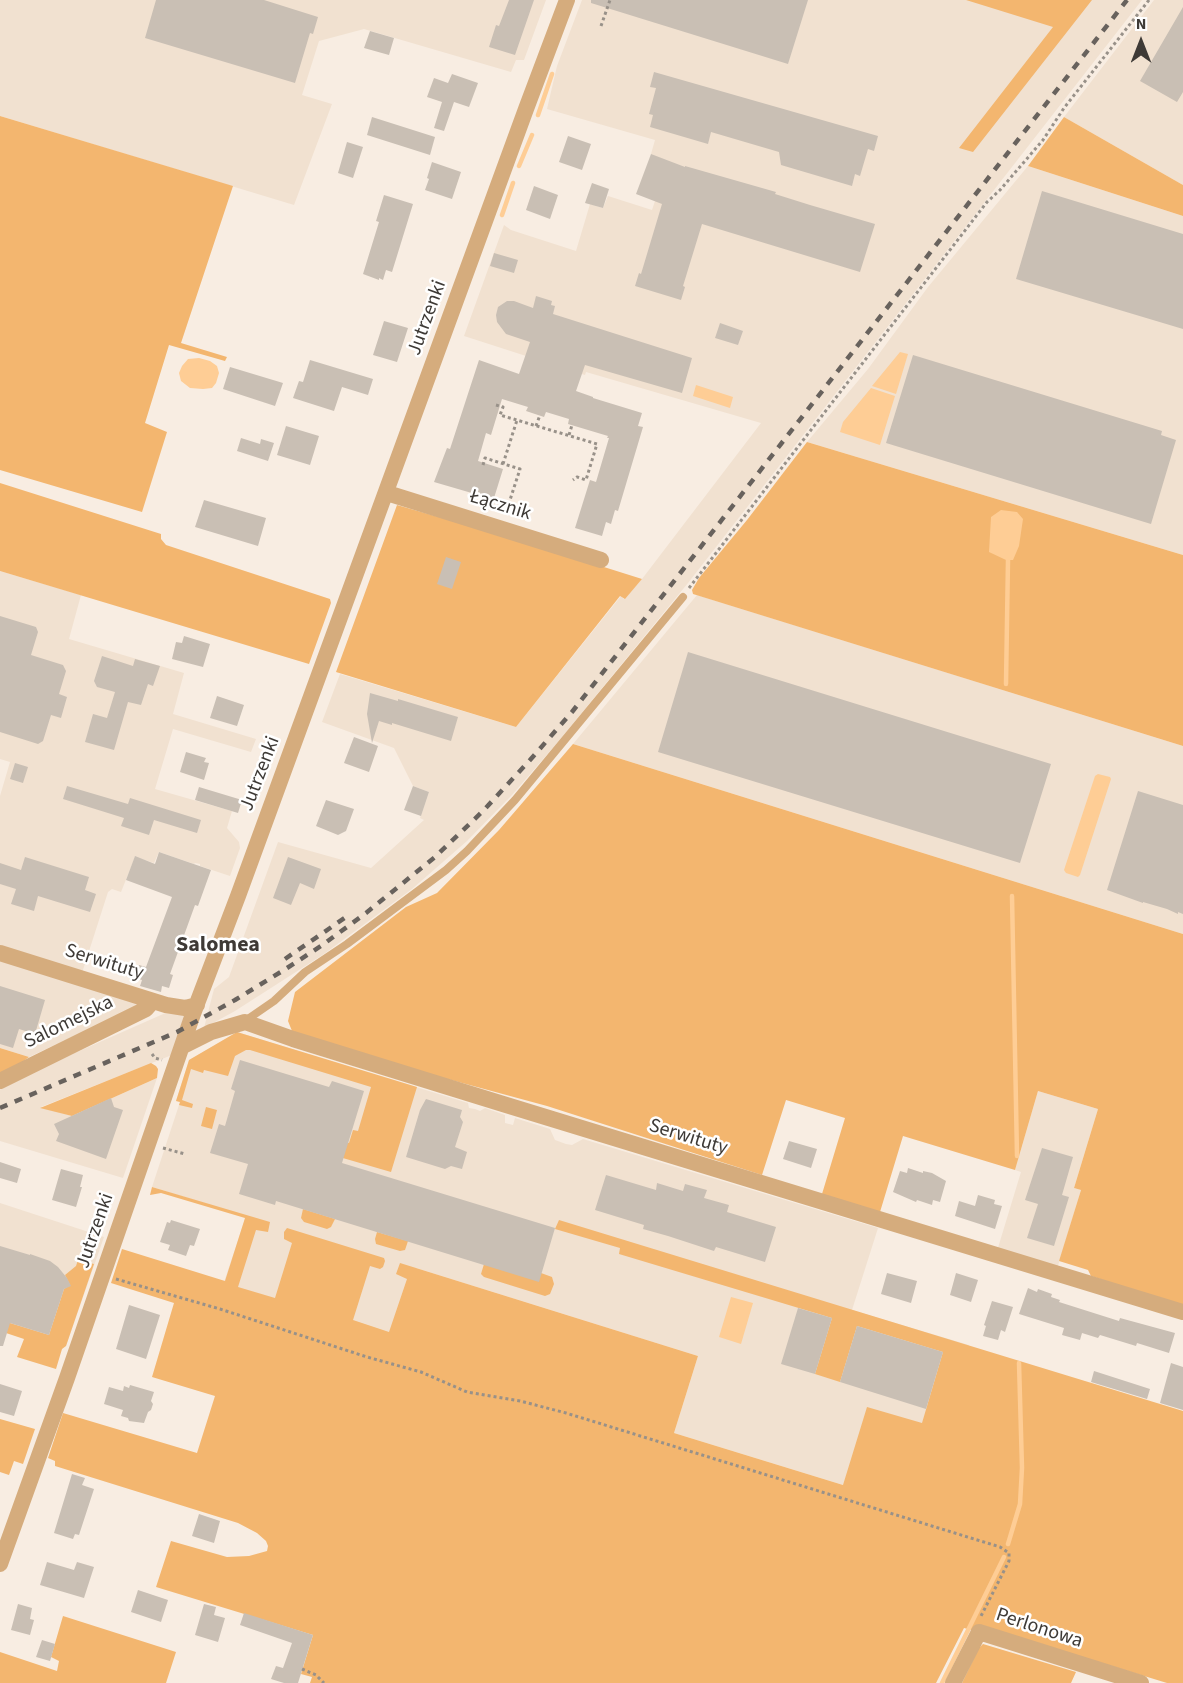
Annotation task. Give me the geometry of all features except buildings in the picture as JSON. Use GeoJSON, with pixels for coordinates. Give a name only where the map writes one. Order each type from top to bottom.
{"type":"FeatureCollection","features":[{"type":"Feature","properties":{"kind":"street","name":"Jutrzenki"},"geometry":{"type":"LineString","coordinates":[[0,1564],[197,1005],[567,0]]}},
{"type":"Feature","properties":{"kind":"street","name":"Łącznik"},"geometry":{"type":"LineString","coordinates":[[387,493],[601,560]]}},
{"type":"Feature","properties":{"kind":"street","name":"Serwituty"},"geometry":{"type":"LineString","coordinates":[[0,953],[153,1001],[185,1008],[197,1005]]}},
{"type":"Feature","properties":{"kind":"street","name":"Salomejska"},"geometry":{"type":"LineString","coordinates":[[0,1081],[146,1009],[153,1001]]}},
{"type":"Feature","properties":{"kind":"street","name":"Serwituty"},"geometry":{"type":"LineString","coordinates":[[245,1022],[478,1097],[1183,1312]]}},
{"type":"Feature","properties":{"kind":"street"},"geometry":{"type":"LineString","coordinates":[[183,1046],[211,1032],[245,1022]]}},
{"type":"Feature","properties":{"kind":"street","name":"Perlonowa"},"geometry":{"type":"LineString","coordinates":[[953,1683],[979,1632],[1139,1683]]}},
{"type":"Feature","properties":{"kind":"lane"},"geometry":{"type":"LineString","coordinates":[[245,1022],[274,1001],[305,972],[347,944],[446,870],[467,851],[515,800],[683,597]]}},
{"type":"Feature","properties":{"kind":"path"},"geometry":{"type":"LineString","coordinates":[[601,26],[610,0]]}},
{"type":"Feature","properties":{"kind":"path"},"geometry":{"type":"LineString","coordinates":[[683,597],[694,579],[980,212],[1042,140],[1064,108],[1149,0]]}},
{"type":"Feature","properties":{"kind":"path"},"geometry":{"type":"LineString","coordinates":[[496,405],[503,407],[500,415],[597,444],[586,480],[577,477],[573,480]]}},
{"type":"Feature","properties":{"kind":"path"},"geometry":{"type":"LineString","coordinates":[[536,426],[540,415]]}},
{"type":"Feature","properties":{"kind":"path"},"geometry":{"type":"LineString","coordinates":[[503,464],[517,420]]}},
{"type":"Feature","properties":{"kind":"path"},"geometry":{"type":"LineString","coordinates":[[569,435],[572,425]]}},
{"type":"Feature","properties":{"kind":"path"},"geometry":{"type":"LineString","coordinates":[[483,465],[484,458],[520,469],[510,500]]}},
{"type":"Feature","properties":{"kind":"path"},"geometry":{"type":"LineString","coordinates":[[165,1148],[185,1154]]}},
{"type":"Feature","properties":{"kind":"path"},"geometry":{"type":"LineString","coordinates":[[103,1275],[421,1372],[467,1392],[520,1401],[566,1413],[1000,1547],[1009,1553],[1009,1561],[981,1617],[979,1632]]}},
{"type":"Feature","properties":{"kind":"path"},"geometry":{"type":"LineString","coordinates":[[302,1669],[316,1675],[324,1683]]}},
{"type":"Feature","properties":{"kind":"shaded area"},"geometry":{"type":"Polygon","coordinates":[[[0,0],[546,0],[524,60],[516,60],[511,72],[364,29],[319,41],[302,95],[332,104],[294,205],[0,116],[0,0]]]}},
{"type":"Feature","properties":{"kind":"shaded area"},"geometry":{"type":"Polygon","coordinates":[[[582,0],[1142,0],[688,583],[512,795],[467,841],[412,889],[324,954],[235,1011],[204,1028],[214,989],[229,977],[278,842],[371,868],[424,820],[420,818],[429,792],[413,786],[394,748],[322,722],[340,674],[516,727],[621,596],[624,599],[642,579],[761,423],[586,372],[585,375],[464,336],[504,225],[511,230],[576,251],[590,204],[603,208],[608,196],[652,210],[655,201],[651,154],[655,140],[547,109],[557,66],[582,0]]]}},
{"type":"Feature","properties":{"kind":"shaded area"},"geometry":{"type":"Polygon","coordinates":[[[966,0],[1092,0],[973,152],[959,148],[1053,27],[966,0]]]}},
{"type":"Feature","properties":{"kind":"shaded area"},"geometry":{"type":"Polygon","coordinates":[[[1154,0],[1183,0],[1183,185],[1064,117],[1154,0]]]}},
{"type":"Feature","properties":{"kind":"shaded area"},"geometry":{"type":"Polygon","coordinates":[[[0,116],[233,186],[181,343],[227,357],[225,361],[169,345],[145,423],[167,432],[142,512],[0,470],[0,116]]]}},
{"type":"Feature","properties":{"kind":"shaded area"},"geometry":{"type":"Polygon","coordinates":[[[1064,117],[1183,185],[1183,216],[1028,166],[1064,117]]]}},
{"type":"Feature","properties":{"kind":"shaded area"},"geometry":{"type":"Polygon","coordinates":[[[1028,166],[1183,216],[1183,555],[807,442],[868,369],[928,287],[1028,166]]]}},
{"type":"Feature","properties":{"kind":"shaded area"},"geometry":{"type":"Polygon","coordinates":[[[900,352],[908,354],[896,394],[872,386],[900,352]]]}},
{"type":"Feature","properties":{"kind":"shaded area"},"geometry":{"type":"Polygon","coordinates":[[[199,358],[217,366],[219,373],[212,388],[190,388],[181,381],[179,373],[182,366],[188,359],[199,358]]]}},
{"type":"Feature","properties":{"kind":"shaded area"},"geometry":{"type":"Polygon","coordinates":[[[696,385],[733,397],[730,408],[693,396],[696,385]]]}},
{"type":"Feature","properties":{"kind":"shaded area"},"geometry":{"type":"Polygon","coordinates":[[[871,388],[895,396],[880,445],[840,432],[843,422],[871,388]]]}},
{"type":"Feature","properties":{"kind":"shaded area"},"geometry":{"type":"Polygon","coordinates":[[[807,442],[1183,555],[1183,746],[693,594],[692,590],[699,578],[807,442]]]}},
{"type":"Feature","properties":{"kind":"shaded area"},"geometry":{"type":"Polygon","coordinates":[[[0,483],[161,534],[161,539],[166,545],[330,599],[331,603],[309,664],[0,571],[0,483]]]}},
{"type":"Feature","properties":{"kind":"shaded area"},"geometry":{"type":"Polygon","coordinates":[[[397,505],[642,579],[625,599],[620,596],[516,727],[336,672],[397,505]]]}},
{"type":"Feature","properties":{"kind":"shaded area"},"geometry":{"type":"Polygon","coordinates":[[[1001,510],[1017,512],[1023,519],[1019,546],[1013,560],[1006,560],[989,552],[991,517],[1001,510]]]}},
{"type":"Feature","properties":{"kind":"shaded area"},"geometry":{"type":"Polygon","coordinates":[[[0,571],[81,595],[69,639],[184,673],[173,714],[256,739],[251,752],[173,729],[155,789],[232,811],[227,828],[239,842],[240,848],[230,876],[159,852],[154,863],[135,857],[121,892],[112,889],[108,892],[82,973],[0,948],[0,796],[10,762],[0,759],[0,571]]]}},
{"type":"Feature","properties":{"kind":"shaded area"},"geometry":{"type":"Polygon","coordinates":[[[697,595],[1183,746],[1183,934],[573,744],[697,595]]]}},
{"type":"Feature","properties":{"kind":"shaded area"},"geometry":{"type":"Polygon","coordinates":[[[573,744],[1183,934],[1183,1306],[1091,1276],[1088,1270],[1059,1261],[1081,1190],[1074,1188],[1098,1109],[1038,1091],[1015,1170],[903,1136],[880,1212],[822,1194],[845,1118],[786,1100],[762,1175],[547,1106],[370,1058],[292,1031],[288,1021],[295,992],[406,907],[437,893],[499,830],[573,744]]]}},
{"type":"Feature","properties":{"kind":"shaded area"},"geometry":{"type":"Polygon","coordinates":[[[1098,774],[1111,779],[1078,877],[1064,870],[1095,776],[1098,774]]]}},
{"type":"Feature","properties":{"kind":"shaded area"},"geometry":{"type":"Polygon","coordinates":[[[0,958],[139,1001],[136,1007],[29,1057],[0,1048],[0,958]]]}},
{"type":"Feature","properties":{"kind":"shaded area"},"geometry":{"type":"Polygon","coordinates":[[[170,1011],[184,1016],[172,1055],[41,1107],[72,1116],[157,1078],[123,1178],[0,1141],[0,1086],[170,1011]]]}},
{"type":"Feature","properties":{"kind":"shaded area"},"geometry":{"type":"Polygon","coordinates":[[[237,1032],[468,1103],[469,1108],[480,1111],[485,1108],[505,1115],[505,1123],[513,1125],[515,1118],[550,1129],[555,1140],[566,1144],[572,1145],[583,1139],[878,1228],[852,1310],[969,1345],[944,1431],[843,1485],[674,1433],[698,1356],[416,1268],[392,1346],[221,1291],[246,1216],[152,1187],[180,1102],[176,1101],[189,1060],[237,1032]]]}},
{"type":"Feature","properties":{"kind":"shaded area"},"geometry":{"type":"Polygon","coordinates":[[[237,1032],[417,1087],[391,1172],[329,1154],[334,1138],[349,1143],[353,1130],[358,1131],[371,1087],[246,1050],[235,1056],[228,1076],[191,1069],[182,1100],[193,1104],[192,1108],[179,1105],[180,1102],[176,1101],[189,1060],[237,1032]]]}},
{"type":"Feature","properties":{"kind":"shaded area"},"geometry":{"type":"Polygon","coordinates":[[[0,1048],[29,1057],[0,1075],[0,1048]]]}},
{"type":"Feature","properties":{"kind":"shaded area"},"geometry":{"type":"Polygon","coordinates":[[[151,1063],[158,1069],[157,1078],[72,1116],[40,1108],[151,1063]]]}},
{"type":"Feature","properties":{"kind":"shaded area"},"geometry":{"type":"Polygon","coordinates":[[[1038,1091],[1098,1109],[1074,1188],[1081,1190],[1057,1269],[997,1251],[1021,1172],[1015,1170],[1038,1091]]]}},
{"type":"Feature","properties":{"kind":"shaded area"},"geometry":{"type":"Polygon","coordinates":[[[206,1107],[217,1110],[212,1129],[201,1126],[206,1107]]]}},
{"type":"Feature","properties":{"kind":"shaded area"},"geometry":{"type":"Polygon","coordinates":[[[152,1187],[270,1222],[268,1232],[256,1230],[238,1287],[275,1298],[292,1243],[284,1239],[284,1232],[287,1228],[384,1258],[383,1267],[380,1269],[370,1266],[353,1320],[389,1332],[407,1279],[396,1274],[400,1263],[698,1356],[674,1433],[843,1485],[867,1407],[922,1423],[943,1352],[857,1326],[840,1382],[815,1374],[832,1318],[619,1254],[620,1248],[555,1229],[559,1220],[1183,1411],[1183,1683],[1167,1683],[978,1625],[975,1631],[964,1628],[936,1683],[310,1683],[312,1677],[301,1674],[313,1635],[156,1587],[171,1541],[227,1557],[249,1556],[267,1551],[266,1541],[257,1533],[238,1523],[55,1466],[55,1461],[48,1458],[63,1413],[197,1453],[215,1396],[152,1377],[174,1303],[111,1283],[122,1249],[225,1281],[245,1218],[161,1193],[150,1195],[152,1187]]]}},
{"type":"Feature","properties":{"kind":"shaded area"},"geometry":{"type":"Polygon","coordinates":[[[0,1203],[104,1237],[66,1346],[0,1331],[0,1203]]]}},
{"type":"Feature","properties":{"kind":"shaded area"},"geometry":{"type":"Polygon","coordinates":[[[303,1209],[335,1219],[331,1227],[327,1229],[304,1222],[301,1218],[303,1209]]]}},
{"type":"Feature","properties":{"kind":"shaded area"},"geometry":{"type":"Polygon","coordinates":[[[377,1232],[408,1241],[405,1250],[400,1251],[376,1244],[377,1232]]]}},
{"type":"Feature","properties":{"kind":"shaded area"},"geometry":{"type":"Polygon","coordinates":[[[78,1260],[94,1264],[56,1369],[17,1357],[24,1339],[0,1331],[0,1320],[49,1335],[64,1289],[70,1285],[65,1275],[76,1266],[78,1260]]]}},
{"type":"Feature","properties":{"kind":"shaded area"},"geometry":{"type":"Polygon","coordinates":[[[484,1264],[541,1273],[552,1277],[554,1284],[550,1294],[545,1296],[484,1277],[481,1274],[484,1264]]]}},
{"type":"Feature","properties":{"kind":"shaded area"},"geometry":{"type":"Polygon","coordinates":[[[731,1297],[753,1303],[741,1344],[719,1337],[731,1297]]]}},
{"type":"Feature","properties":{"kind":"shaded area"},"geometry":{"type":"Polygon","coordinates":[[[0,1419],[35,1429],[23,1464],[14,1461],[9,1475],[0,1472],[0,1419]]]}},
{"type":"Feature","properties":{"kind":"shaded area"},"geometry":{"type":"Polygon","coordinates":[[[63,1616],[176,1652],[166,1683],[0,1683],[0,1652],[57,1671],[59,1661],[51,1657],[63,1616]]]}},
{"type":"Feature","properties":{"kind":"shaded area"},"geometry":{"type":"Polygon","coordinates":[[[983,1644],[1076,1672],[1071,1683],[962,1683],[983,1644]]]}},
{"type":"Feature","properties":{"kind":"waterway"},"geometry":{"type":"LineString","coordinates":[[538,115],[552,74]]}},
{"type":"Feature","properties":{"kind":"waterway"},"geometry":{"type":"LineString","coordinates":[[519,166],[532,135]]}},
{"type":"Feature","properties":{"kind":"waterway"},"geometry":{"type":"LineString","coordinates":[[502,215],[513,183]]}},
{"type":"Feature","properties":{"kind":"waterway"},"geometry":{"type":"LineString","coordinates":[[1006,684],[1008,560]]}},
{"type":"Feature","properties":{"kind":"waterway"},"geometry":{"type":"LineString","coordinates":[[1012,896],[1017,1156]]}},
{"type":"Feature","properties":{"kind":"waterway"},"geometry":{"type":"LineString","coordinates":[[1008,1544],[1020,1504],[1022,1468],[1019,1363]]}},
{"type":"Feature","properties":{"kind":"waterway"},"geometry":{"type":"LineString","coordinates":[[942,1683],[1004,1557]]}},
{"type":"Feature","properties":{"kind":"railway"},"geometry":{"type":"LineString","coordinates":[[0,1108],[177,1032],[284,970],[366,913],[435,857],[483,811],[572,712],[1127,0]]}},
{"type":"Feature","properties":{"kind":"railway"},"geometry":{"type":"LineString","coordinates":[[285,959],[346,917]]}},
{"type":"Feature","properties":{"kind":"district","name":"Salomea"},"geometry":{"type":"Point","coordinates":[218,946]}}]}
